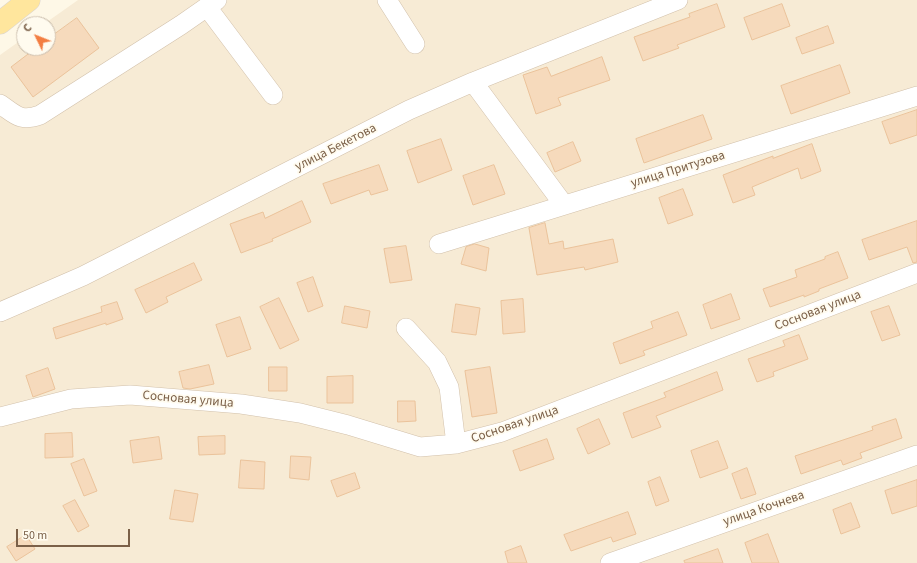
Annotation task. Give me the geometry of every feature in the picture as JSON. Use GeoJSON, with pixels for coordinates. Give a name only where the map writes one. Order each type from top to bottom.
{"type":"FeatureCollection","features":[{"type":"Feature","properties":{"kind":"main road"},"geometry":{"type":"LineString","coordinates":[[0,23],[29,0]]}},
{"type":"Feature","properties":{"kind":"street"},"geometry":{"type":"LineString","coordinates":[[387,0],[415,44]]}},
{"type":"Feature","properties":{"kind":"street","name":"улица Бекетова"},"geometry":{"type":"LineString","coordinates":[[0,312],[83,276],[409,110],[473,82],[678,0]]}},
{"type":"Feature","properties":{"kind":"street"},"geometry":{"type":"LineString","coordinates":[[0,104],[17,116],[28,119],[40,115],[174,30],[212,3],[273,95]]}},
{"type":"Feature","properties":{"kind":"street"},"geometry":{"type":"LineString","coordinates":[[473,82],[564,205]]}},
{"type":"Feature","properties":{"kind":"street","name":"улица Притузова"},"geometry":{"type":"LineString","coordinates":[[439,244],[917,96]]}},
{"type":"Feature","properties":{"kind":"street","name":"Сосновая улица"},"geometry":{"type":"LineString","coordinates":[[0,417],[71,399],[130,395],[256,406],[300,413],[348,425],[420,447],[456,444],[502,432],[917,273]]}},
{"type":"Feature","properties":{"kind":"street"},"geometry":{"type":"LineString","coordinates":[[406,328],[437,362],[449,387],[456,444]]}},
{"type":"Feature","properties":{"kind":"street","name":"улица Кочнева"},"geometry":{"type":"LineString","coordinates":[[610,563],[917,455]]}},
{"type":"Feature","properties":{"kind":"shaded area"},"geometry":{"type":"Polygon","coordinates":[[[78,0],[917,0],[917,563],[0,563],[0,55],[16,44],[16,56],[56,56],[55,16],[78,0]]]}},
{"type":"Feature","properties":{"kind":"building"},"geometry":{"type":"Polygon","coordinates":[[[717,4],[725,27],[677,45],[679,48],[643,61],[634,37],[690,17],[689,14],[717,4]]]}},
{"type":"Feature","properties":{"kind":"building"},"geometry":{"type":"Polygon","coordinates":[[[782,4],[790,26],[752,40],[744,18],[782,4]]]}},
{"type":"Feature","properties":{"kind":"building"},"geometry":{"type":"Polygon","coordinates":[[[77,18],[99,48],[33,97],[11,67],[25,56],[56,56],[56,33],[77,18]]]}},
{"type":"Feature","properties":{"kind":"building"},"geometry":{"type":"Polygon","coordinates":[[[828,26],[834,43],[802,54],[796,38],[828,26]]]}},
{"type":"Feature","properties":{"kind":"building"},"geometry":{"type":"Polygon","coordinates":[[[602,57],[610,80],[558,98],[561,105],[536,114],[523,75],[547,67],[551,76],[602,57]]]}},
{"type":"Feature","properties":{"kind":"building"},"geometry":{"type":"Polygon","coordinates":[[[840,65],[850,93],[791,114],[781,86],[840,65]]]}},
{"type":"Feature","properties":{"kind":"building"},"geometry":{"type":"Polygon","coordinates":[[[917,110],[917,135],[890,144],[882,122],[917,110]]]}},
{"type":"Feature","properties":{"kind":"building"},"geometry":{"type":"Polygon","coordinates":[[[703,115],[712,139],[644,163],[636,139],[703,115]]]}},
{"type":"Feature","properties":{"kind":"building"},"geometry":{"type":"Polygon","coordinates":[[[441,139],[452,170],[418,183],[407,151],[441,139]]]}},
{"type":"Feature","properties":{"kind":"building"},"geometry":{"type":"Polygon","coordinates":[[[573,142],[581,161],[555,172],[547,153],[573,142]]]}},
{"type":"Feature","properties":{"kind":"building"},"geometry":{"type":"Polygon","coordinates":[[[812,144],[821,171],[801,179],[798,168],[752,187],[755,195],[733,203],[723,175],[773,156],[773,158],[812,144]]]}},
{"type":"Feature","properties":{"kind":"building"},"geometry":{"type":"Polygon","coordinates":[[[379,165],[388,190],[371,195],[369,190],[331,204],[323,184],[379,165]]]}},
{"type":"Feature","properties":{"kind":"building"},"geometry":{"type":"Polygon","coordinates":[[[494,165],[505,194],[473,205],[463,176],[494,165]]]}},
{"type":"Feature","properties":{"kind":"building"},"geometry":{"type":"Polygon","coordinates":[[[683,189],[693,215],[668,224],[659,198],[683,189]]]}},
{"type":"Feature","properties":{"kind":"building"},"geometry":{"type":"Polygon","coordinates":[[[302,201],[311,222],[272,239],[273,241],[241,253],[230,224],[263,212],[265,218],[302,201]]]}},
{"type":"Feature","properties":{"kind":"building"},"geometry":{"type":"Polygon","coordinates":[[[917,221],[917,262],[913,263],[907,247],[869,260],[862,240],[917,221]]]}},
{"type":"Feature","properties":{"kind":"building"},"geometry":{"type":"Polygon","coordinates":[[[545,223],[549,244],[563,241],[564,249],[613,239],[618,262],[585,270],[584,267],[537,275],[529,228],[545,223]]]}},
{"type":"Feature","properties":{"kind":"building"},"geometry":{"type":"Polygon","coordinates":[[[475,244],[489,248],[486,271],[461,264],[466,247],[475,244]]]}},
{"type":"Feature","properties":{"kind":"building"},"geometry":{"type":"Polygon","coordinates":[[[406,246],[412,280],[390,283],[384,249],[406,246]]]}},
{"type":"Feature","properties":{"kind":"building"},"geometry":{"type":"Polygon","coordinates":[[[838,252],[848,278],[819,289],[819,291],[804,297],[804,295],[770,307],[763,289],[797,277],[795,270],[825,259],[825,257],[838,252]]]}},
{"type":"Feature","properties":{"kind":"building"},"geometry":{"type":"Polygon","coordinates":[[[194,263],[202,280],[166,297],[168,302],[146,313],[135,290],[194,263]]]}},
{"type":"Feature","properties":{"kind":"building"},"geometry":{"type":"Polygon","coordinates":[[[313,277],[323,306],[308,312],[297,283],[313,277]]]}},
{"type":"Feature","properties":{"kind":"building"},"geometry":{"type":"Polygon","coordinates":[[[731,294],[740,319],[711,329],[703,305],[731,294]]]}},
{"type":"Feature","properties":{"kind":"building"},"geometry":{"type":"Polygon","coordinates":[[[279,298],[299,340],[280,349],[260,307],[279,298]]]}},
{"type":"Feature","properties":{"kind":"building"},"geometry":{"type":"Polygon","coordinates":[[[523,299],[525,332],[503,334],[501,301],[523,299]]]}},
{"type":"Feature","properties":{"kind":"building"},"geometry":{"type":"Polygon","coordinates":[[[117,302],[123,319],[56,339],[53,328],[102,312],[101,307],[117,302]]]}},
{"type":"Feature","properties":{"kind":"building"},"geometry":{"type":"Polygon","coordinates":[[[456,304],[480,308],[476,335],[452,332],[456,304]]]}},
{"type":"Feature","properties":{"kind":"building"},"geometry":{"type":"Polygon","coordinates":[[[345,306],[370,311],[367,328],[342,323],[345,306]]]}},
{"type":"Feature","properties":{"kind":"building"},"geometry":{"type":"Polygon","coordinates":[[[889,306],[900,335],[882,341],[871,312],[889,306]]]}},
{"type":"Feature","properties":{"kind":"building"},"geometry":{"type":"Polygon","coordinates":[[[678,312],[687,335],[643,351],[645,355],[620,364],[613,343],[653,328],[651,322],[678,312]]]}},
{"type":"Feature","properties":{"kind":"building"},"geometry":{"type":"Polygon","coordinates":[[[240,317],[251,349],[227,357],[216,325],[240,317]]]}},
{"type":"Feature","properties":{"kind":"building"},"geometry":{"type":"Polygon","coordinates":[[[799,335],[808,359],[773,372],[774,376],[757,382],[748,359],[785,346],[783,341],[799,335]]]}},
{"type":"Feature","properties":{"kind":"building"},"geometry":{"type":"Polygon","coordinates":[[[209,365],[214,384],[190,389],[183,388],[179,372],[209,365]]]}},
{"type":"Feature","properties":{"kind":"building"},"geometry":{"type":"Polygon","coordinates":[[[269,367],[287,367],[287,391],[269,391],[269,367]]]}},
{"type":"Feature","properties":{"kind":"building"},"geometry":{"type":"Polygon","coordinates":[[[490,367],[497,413],[472,417],[465,371],[490,367]]]}},
{"type":"Feature","properties":{"kind":"building"},"geometry":{"type":"Polygon","coordinates":[[[48,368],[55,389],[33,397],[26,376],[48,368]]]}},
{"type":"Feature","properties":{"kind":"building"},"geometry":{"type":"Polygon","coordinates":[[[717,372],[723,390],[656,416],[661,427],[632,438],[623,413],[666,397],[664,393],[717,372]]]}},
{"type":"Feature","properties":{"kind":"building"},"geometry":{"type":"Polygon","coordinates":[[[353,376],[353,403],[327,403],[327,377],[353,376]]]}},
{"type":"Feature","properties":{"kind":"building"},"geometry":{"type":"Polygon","coordinates":[[[398,401],[415,401],[416,421],[398,422],[398,401]]]}},
{"type":"Feature","properties":{"kind":"building"},"geometry":{"type":"Polygon","coordinates":[[[599,419],[610,444],[588,454],[577,429],[599,419]]]}},
{"type":"Feature","properties":{"kind":"building"},"geometry":{"type":"Polygon","coordinates":[[[896,419],[902,438],[860,453],[862,458],[843,465],[841,460],[801,474],[795,456],[873,430],[872,427],[896,419]]]}},
{"type":"Feature","properties":{"kind":"building"},"geometry":{"type":"Polygon","coordinates":[[[72,433],[73,457],[45,458],[45,434],[72,433]]]}},
{"type":"Feature","properties":{"kind":"building"},"geometry":{"type":"Polygon","coordinates":[[[225,436],[225,454],[199,455],[198,437],[225,436]]]}},
{"type":"Feature","properties":{"kind":"building"},"geometry":{"type":"Polygon","coordinates":[[[159,437],[162,459],[133,463],[130,441],[159,437]]]}},
{"type":"Feature","properties":{"kind":"building"},"geometry":{"type":"Polygon","coordinates":[[[547,439],[554,459],[520,471],[513,451],[547,439]]]}},
{"type":"Feature","properties":{"kind":"building"},"geometry":{"type":"Polygon","coordinates":[[[718,441],[728,468],[700,478],[691,451],[718,441]]]}},
{"type":"Feature","properties":{"kind":"building"},"geometry":{"type":"Polygon","coordinates":[[[291,456],[311,457],[309,480],[290,478],[291,456]]]}},
{"type":"Feature","properties":{"kind":"building"},"geometry":{"type":"Polygon","coordinates":[[[84,459],[97,491],[84,496],[71,464],[84,459]]]}},
{"type":"Feature","properties":{"kind":"building"},"geometry":{"type":"Polygon","coordinates":[[[241,460],[265,462],[264,489],[239,488],[241,460]]]}},
{"type":"Feature","properties":{"kind":"building"},"geometry":{"type":"Polygon","coordinates":[[[747,468],[756,494],[741,499],[732,474],[747,468]]]}},
{"type":"Feature","properties":{"kind":"building"},"geometry":{"type":"Polygon","coordinates":[[[355,473],[360,488],[337,497],[331,481],[355,473]]]}},
{"type":"Feature","properties":{"kind":"building"},"geometry":{"type":"Polygon","coordinates":[[[660,477],[669,501],[656,506],[648,482],[660,477]]]}},
{"type":"Feature","properties":{"kind":"building"},"geometry":{"type":"Polygon","coordinates":[[[917,480],[917,506],[892,514],[885,491],[917,480]]]}},
{"type":"Feature","properties":{"kind":"building"},"geometry":{"type":"Polygon","coordinates":[[[175,490],[198,494],[193,522],[170,519],[175,490]]]}},
{"type":"Feature","properties":{"kind":"building"},"geometry":{"type":"Polygon","coordinates":[[[75,500],[89,526],[78,532],[63,506],[75,500]]]}},
{"type":"Feature","properties":{"kind":"building"},"geometry":{"type":"Polygon","coordinates":[[[851,503],[860,527],[841,534],[833,510],[851,503]]]}},
{"type":"Feature","properties":{"kind":"building"},"geometry":{"type":"Polygon","coordinates":[[[628,512],[636,534],[613,542],[611,537],[571,551],[564,535],[628,512]]]}},
{"type":"Feature","properties":{"kind":"building"},"geometry":{"type":"Polygon","coordinates":[[[768,534],[779,563],[752,563],[745,543],[768,534]]]}},
{"type":"Feature","properties":{"kind":"building"},"geometry":{"type":"Polygon","coordinates":[[[26,535],[35,549],[16,561],[7,547],[26,535]]]}},
{"type":"Feature","properties":{"kind":"building"},"geometry":{"type":"Polygon","coordinates":[[[521,546],[527,563],[508,563],[505,552],[521,546]]]}},
{"type":"Feature","properties":{"kind":"building"},"geometry":{"type":"Polygon","coordinates":[[[718,549],[723,563],[685,563],[684,561],[718,549]]]}}]}
